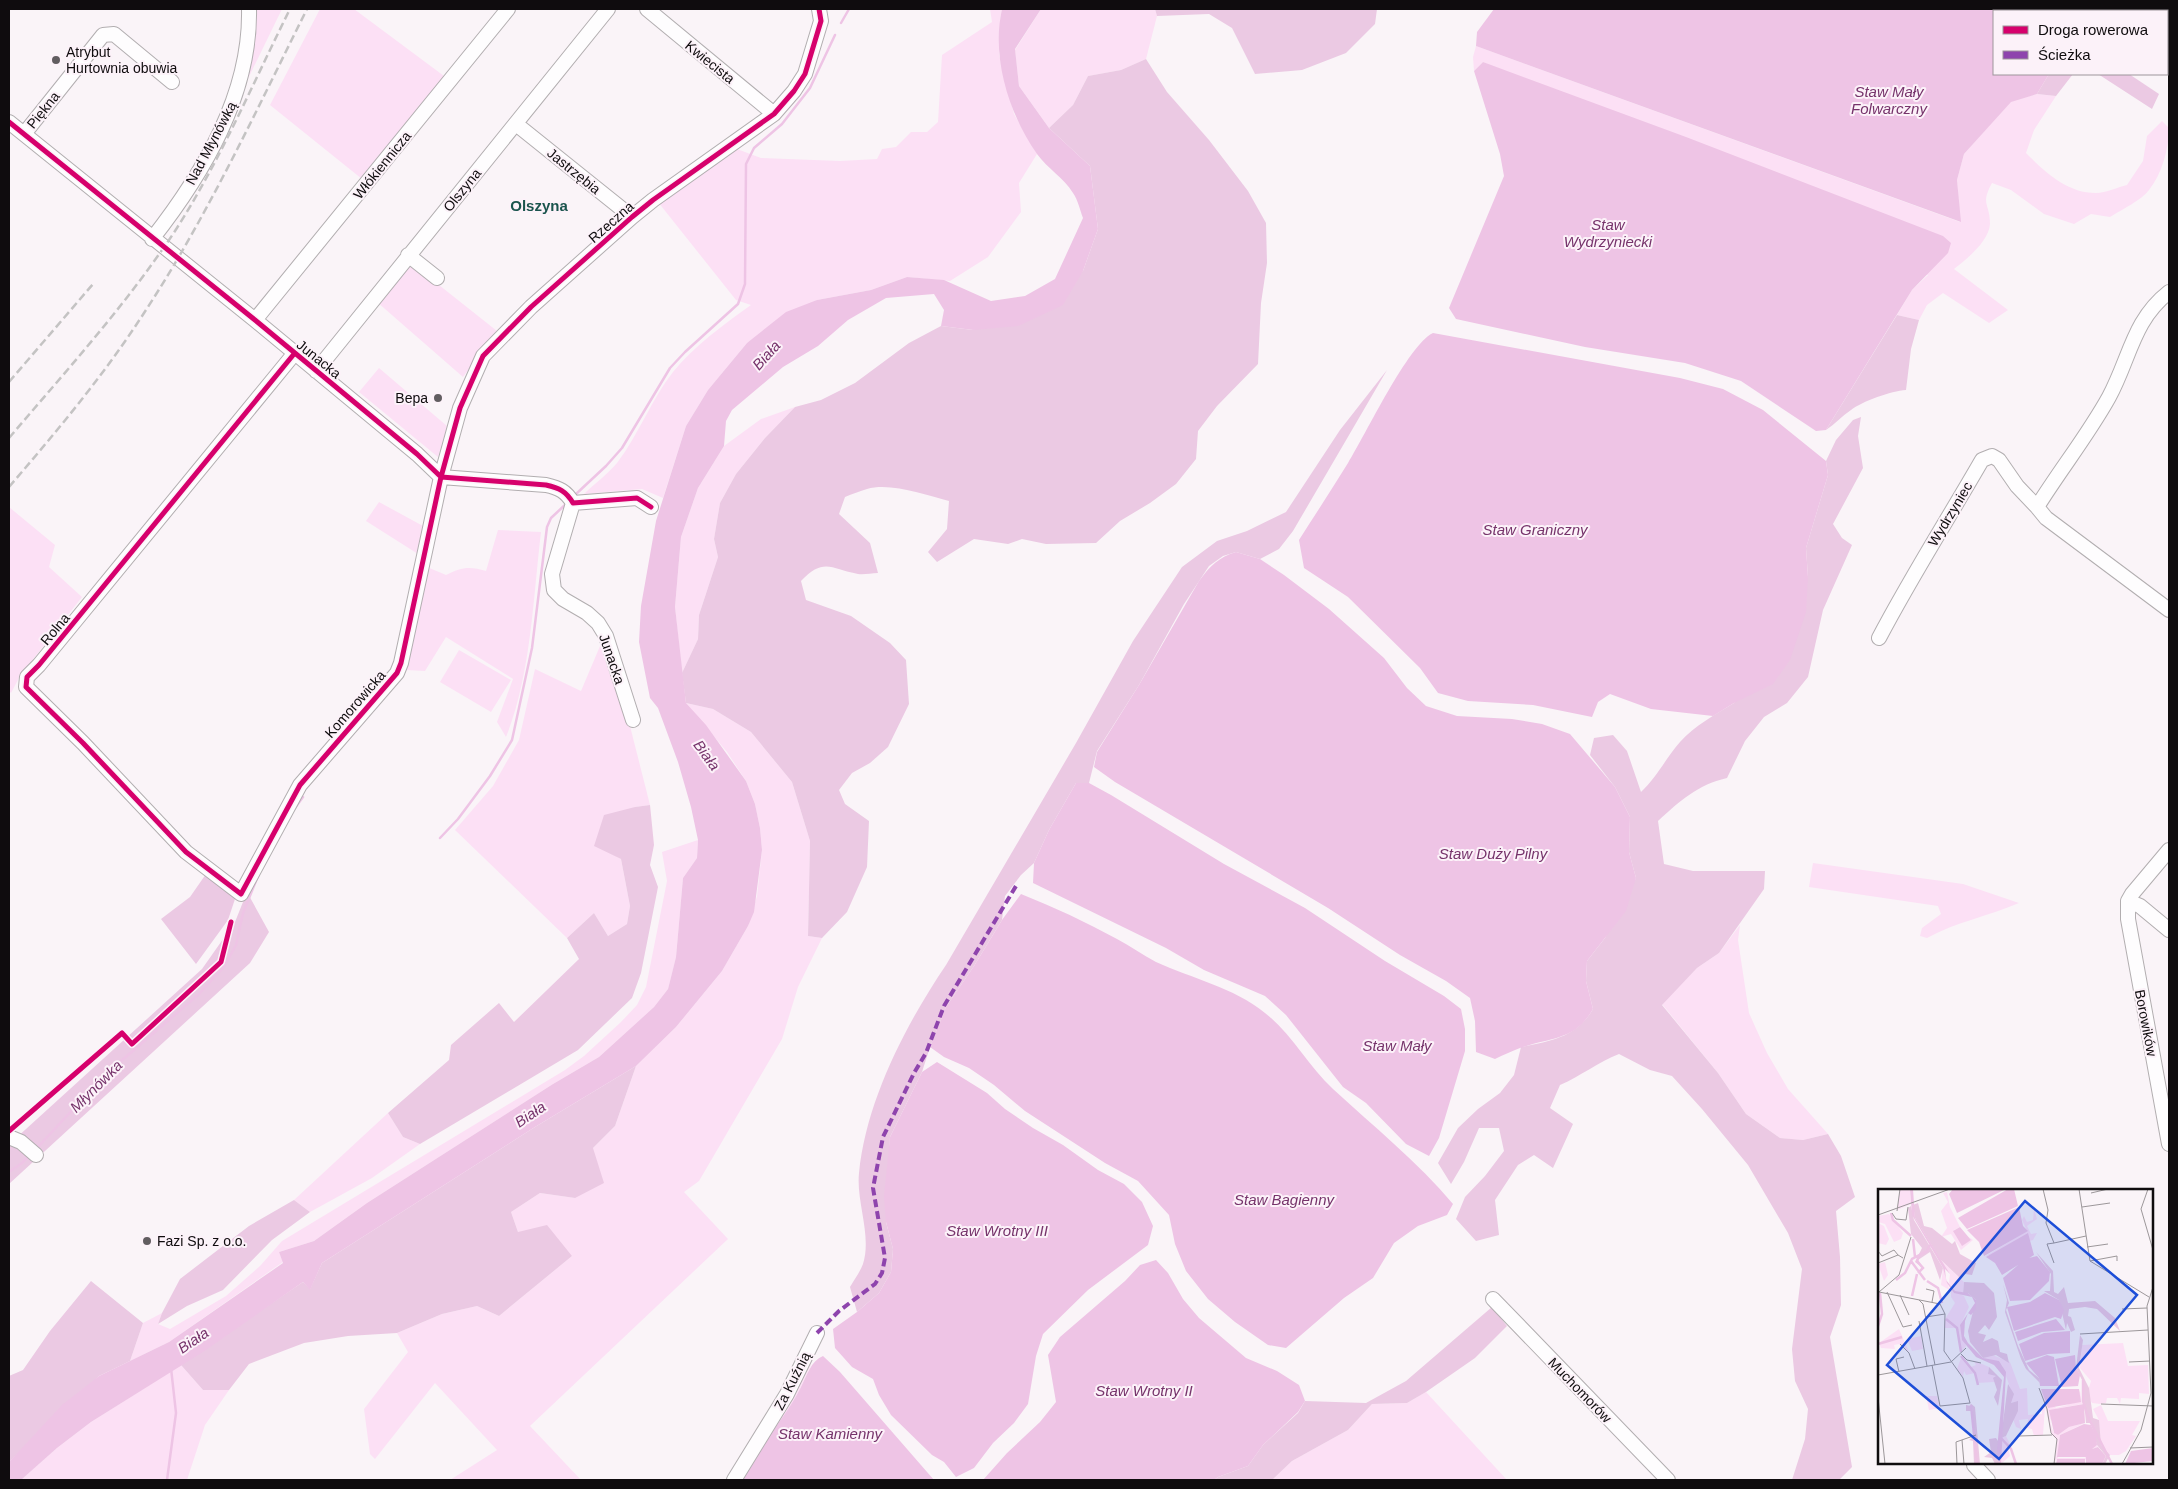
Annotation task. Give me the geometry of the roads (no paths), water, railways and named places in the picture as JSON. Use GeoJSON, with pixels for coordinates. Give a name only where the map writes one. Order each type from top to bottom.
{"type":"FeatureCollection","features":[{"type":"Feature","properties":{"kind":"street","name":"Nad Młynówką"},"geometry":{"type":"LineString","coordinates":[[152,239],[199,171],[236,95],[245,55],[249,9]]}},
{"type":"Feature","properties":{"kind":"street","name":"Włókiennicza"},"geometry":{"type":"LineString","coordinates":[[255,320],[508,9]]}},
{"type":"Feature","properties":{"kind":"street","name":"Olszyna"},"geometry":{"type":"LineString","coordinates":[[316,370],[608,9]]}},
{"type":"Feature","properties":{"kind":"street","name":"Kwiecista"},"geometry":{"type":"LineString","coordinates":[[647,9],[774,114]]}},
{"type":"Feature","properties":{"kind":"street","name":"Rzeczna"},"geometry":{"type":"LineString","coordinates":[[441,477],[460,408],[483,356],[531,307],[632,217],[774,114],[794,91],[804,74],[821,21],[819,9]]}},
{"type":"Feature","properties":{"kind":"street","name":"Piękna"},"geometry":{"type":"LineString","coordinates":[[24,134],[104,35],[114,34],[172,82]]}},
{"type":"Feature","properties":{"kind":"street","name":"Junacka"},"geometry":{"type":"LineString","coordinates":[[9,122],[316,370],[417,454],[441,477]]}},
{"type":"Feature","properties":{"kind":"street","name":"Jastrzębia"},"geometry":{"type":"LineString","coordinates":[[516,124],[632,217]]}},
{"type":"Feature","properties":{"kind":"street"},"geometry":{"type":"LineString","coordinates":[[408,255],[437,278]]}},
{"type":"Feature","properties":{"kind":"street"},"geometry":{"type":"LineString","coordinates":[[2037,507],[2109,397],[2146,314],[2155,303],[2169,292]]}},
{"type":"Feature","properties":{"kind":"street","name":"Rolna"},"geometry":{"type":"LineString","coordinates":[[241,894],[186,852],[83,743],[26,687],[27,677],[58,643],[294,354]]}},
{"type":"Feature","properties":{"kind":"street","name":"Wydrzyniec"},"geometry":{"type":"LineString","coordinates":[[1879,638],[1908,582],[1982,460],[1992,456],[1999,460],[2017,486],[2046,518],[2169,610]]}},
{"type":"Feature","properties":{"kind":"street"},"geometry":{"type":"LineString","coordinates":[[441,477],[546,484],[560,488],[568,494],[573,503],[637,498],[651,507]]}},
{"type":"Feature","properties":{"kind":"street","name":"Komorowicka"},"geometry":{"type":"LineString","coordinates":[[241,894],[300,785],[397,673],[401,663],[441,477]]}},
{"type":"Feature","properties":{"kind":"street","name":"Junacka"},"geometry":{"type":"LineString","coordinates":[[573,503],[552,574],[554,590],[563,599],[587,613],[598,623],[606,636],[633,720]]}},
{"type":"Feature","properties":{"kind":"street"},"geometry":{"type":"LineString","coordinates":[[2169,850],[2138,886],[2128,901],[2140,906],[2169,930]]}},
{"type":"Feature","properties":{"kind":"street","name":"Borowików"},"geometry":{"type":"LineString","coordinates":[[2128,901],[2130,936],[2169,1144]]}},
{"type":"Feature","properties":{"kind":"street"},"geometry":{"type":"LineString","coordinates":[[9,1136],[32,1152]]}},
{"type":"Feature","properties":{"kind":"street","name":"Muchomorów"},"geometry":{"type":"LineString","coordinates":[[1494,1299],[1668,1480]]}},
{"type":"Feature","properties":{"kind":"street","name":"Za Kuźnią"},"geometry":{"type":"LineString","coordinates":[[734,1480],[786,1394],[817,1333]]}},
{"type":"Feature","properties":{"kind":"street"},"geometry":{"type":"LineString","coordinates":[[1974,1465],[1988,1480]]}},
{"type":"Feature","properties":{"kind":"water","name":"Biała"},"geometry":{"type":"Polygon","coordinates":[[[1002,9],[1041,9],[1015,49],[1019,86],[1049,128],[1090,166],[1098,229],[1083,271],[1063,305],[1018,326],[973,330],[941,326],[944,310],[934,294],[886,298],[848,320],[818,346],[783,367],[732,410],[726,421],[724,446],[698,488],[681,537],[675,607],[686,703],[706,725],[746,781],[755,804],[760,828],[762,850],[754,912],[722,971],[676,1027],[636,1066],[535,1127],[322,1263],[310,1290],[303,1282],[203,1352],[91,1422],[57,1448],[21,1480],[9,1480],[9,1462],[62,1405],[99,1376],[169,1342],[283,1263],[279,1252],[314,1241],[367,1203],[553,1084],[599,1057],[654,1007],[668,989],[676,957],[683,878],[697,858],[698,840],[678,762],[658,708],[650,698],[639,642],[641,606],[656,521],[686,426],[708,390],[747,343],[786,312],[817,300],[871,290],[907,277],[944,280],[991,301],[1025,296],[1055,279],[1083,218],[1076,199],[1069,188],[1037,154],[1018,121],[1011,103],[1005,85],[999,46],[999,27],[1002,9]]]}},
{"type":"Feature","properties":{"kind":"water","name":"Staw Mały Folwarczny"},"geometry":{"type":"Polygon","coordinates":[[[1494,9],[2083,9],[1993,10],[1993,75],[2048,75],[2037,94],[2011,102],[1964,154],[1957,180],[1961,222],[1476,46],[1477,32],[1494,9]]]}},
{"type":"Feature","properties":{"kind":"water","name":"Staw Wydrzyniecki"},"geometry":{"type":"Polygon","coordinates":[[[1483,62],[1686,137],[1943,236],[1951,243],[1948,253],[1912,290],[1826,430],[1816,431],[1741,381],[1685,363],[1585,347],[1456,319],[1449,308],[1504,176],[1500,154],[1474,71],[1483,62]]]}},
{"type":"Feature","properties":{"kind":"water","name":"Staw Graniczny"},"geometry":{"type":"Polygon","coordinates":[[[1433,333],[1680,378],[1723,389],[1763,410],[1826,461],[1828,475],[1806,548],[1808,577],[1806,612],[1790,660],[1773,684],[1734,703],[1713,716],[1651,709],[1610,694],[1598,702],[1592,717],[1533,705],[1468,701],[1438,693],[1420,668],[1348,597],[1304,568],[1299,540],[1348,463],[1400,372],[1423,341],[1433,333]]]}},
{"type":"Feature","properties":{"kind":"water","name":"Staw Duży Pilny"},"geometry":{"type":"Polygon","coordinates":[[[1236,552],[1260,559],[1329,609],[1384,658],[1407,688],[1426,706],[1457,716],[1512,719],[1542,724],[1570,734],[1615,787],[1630,817],[1629,852],[1636,878],[1626,911],[1587,961],[1586,981],[1593,1009],[1586,1019],[1570,1033],[1520,1048],[1495,1059],[1476,1052],[1475,1021],[1470,998],[1446,981],[1400,955],[1328,908],[1115,782],[1094,767],[1097,752],[1139,685],[1199,581],[1215,563],[1236,552]]]}},
{"type":"Feature","properties":{"kind":"water","name":"Staw Mały"},"geometry":{"type":"Polygon","coordinates":[[[1076,783],[1089,783],[1111,795],[1224,864],[1305,908],[1385,961],[1444,996],[1461,1009],[1465,1029],[1465,1051],[1439,1138],[1429,1156],[1406,1144],[1366,1103],[1343,1087],[1286,1015],[1265,996],[1204,970],[1166,948],[1033,883],[1034,863],[1049,830],[1076,783]]]}},
{"type":"Feature","properties":{"kind":"water","name":"Staw Bagienny"},"geometry":{"type":"Polygon","coordinates":[[[1021,894],[1058,909],[1094,927],[1156,962],[1240,996],[1265,1013],[1284,1030],[1324,1080],[1410,1159],[1453,1204],[1447,1215],[1418,1226],[1394,1243],[1373,1278],[1344,1298],[1286,1348],[1268,1345],[1235,1322],[1208,1299],[1186,1271],[1175,1244],[1169,1215],[1138,1181],[1105,1163],[1025,1111],[994,1085],[969,1068],[944,1057],[930,1047],[946,1007],[1021,894]]]}},
{"type":"Feature","properties":{"kind":"water","name":"Staw Wrotny III"},"geometry":{"type":"Polygon","coordinates":[[[937,1062],[987,1093],[1005,1109],[1033,1128],[1063,1145],[1098,1170],[1124,1184],[1142,1202],[1153,1226],[1148,1245],[1088,1290],[1043,1334],[1036,1356],[1028,1404],[1014,1423],[993,1443],[974,1468],[956,1477],[944,1462],[932,1455],[891,1415],[879,1395],[873,1379],[852,1367],[835,1348],[833,1329],[879,1293],[891,1272],[893,1249],[886,1222],[884,1196],[890,1137],[922,1072],[937,1062]]]}},
{"type":"Feature","properties":{"kind":"water","name":"Staw Wrotny II"},"geometry":{"type":"Polygon","coordinates":[[[1156,1260],[1168,1273],[1183,1299],[1199,1318],[1246,1358],[1277,1371],[1299,1385],[1305,1401],[1298,1412],[1263,1445],[1248,1466],[1214,1480],[983,1480],[1007,1453],[1040,1422],[1056,1402],[1048,1355],[1060,1337],[1125,1281],[1140,1265],[1156,1260]]]}},
{"type":"Feature","properties":{"kind":"water","name":"Staw Kamienny"},"geometry":{"type":"Polygon","coordinates":[[[823,1356],[840,1372],[934,1480],[741,1480],[755,1456],[787,1411],[812,1365],[823,1356]]]}},
{"type":"Feature","properties":{"kind":"waterway"},"geometry":{"type":"LineString","coordinates":[[841,23],[849,9]]}},
{"type":"Feature","properties":{"kind":"waterway"},"geometry":{"type":"LineString","coordinates":[[576,494],[622,448],[670,368],[738,304],[745,284],[746,164],[754,148],[782,124],[810,88],[835,35]]}},
{"type":"Feature","properties":{"kind":"waterway"},"geometry":{"type":"LineString","coordinates":[[440,838],[458,819],[490,776],[512,740],[532,648],[547,527],[551,518],[567,503]]}},
{"type":"Feature","properties":{"kind":"waterway","name":"Młynówka"},"geometry":{"type":"LineString","coordinates":[[295,808],[303,797]]}},
{"type":"Feature","properties":{"kind":"waterway","name":"Młynówka"},"geometry":{"type":"LineString","coordinates":[[36,1149],[106,1074],[199,994],[224,967],[236,945],[243,913],[258,876]]}},
{"type":"Feature","properties":{"kind":"waterway","name":"Młynówka"},"geometry":{"type":"LineString","coordinates":[[9,1172],[30,1155]]}},
{"type":"Feature","properties":{"kind":"waterway"},"geometry":{"type":"LineString","coordinates":[[167,1480],[176,1413],[171,1368]]}},
{"type":"Feature","properties":{"kind":"railway"},"geometry":{"type":"LineString","coordinates":[[9,438],[116,311],[175,231],[207,177],[236,122],[290,9]]}},
{"type":"Feature","properties":{"kind":"railway"},"geometry":{"type":"LineString","coordinates":[[9,487],[96,381],[129,336],[167,277],[210,202],[307,9]]}},
{"type":"Feature","properties":{"kind":"railway"},"geometry":{"type":"LineString","coordinates":[[9,382],[93,284]]}},
{"type":"Feature","properties":{"kind":"place","name":"Atrybut Hurtownia obuwia"},"geometry":{"type":"Point","coordinates":[56,60]}},
{"type":"Feature","properties":{"kind":"place","name":"Bepa"},"geometry":{"type":"Point","coordinates":[438,398]}},
{"type":"Feature","properties":{"kind":"place","name":"Fazi Sp. z o.o."},"geometry":{"type":"Point","coordinates":[147,1241]}},
{"type":"Feature","properties":{"kind":"district","name":"Olszyna"},"geometry":{"type":"Point","coordinates":[539,205]}}]}
